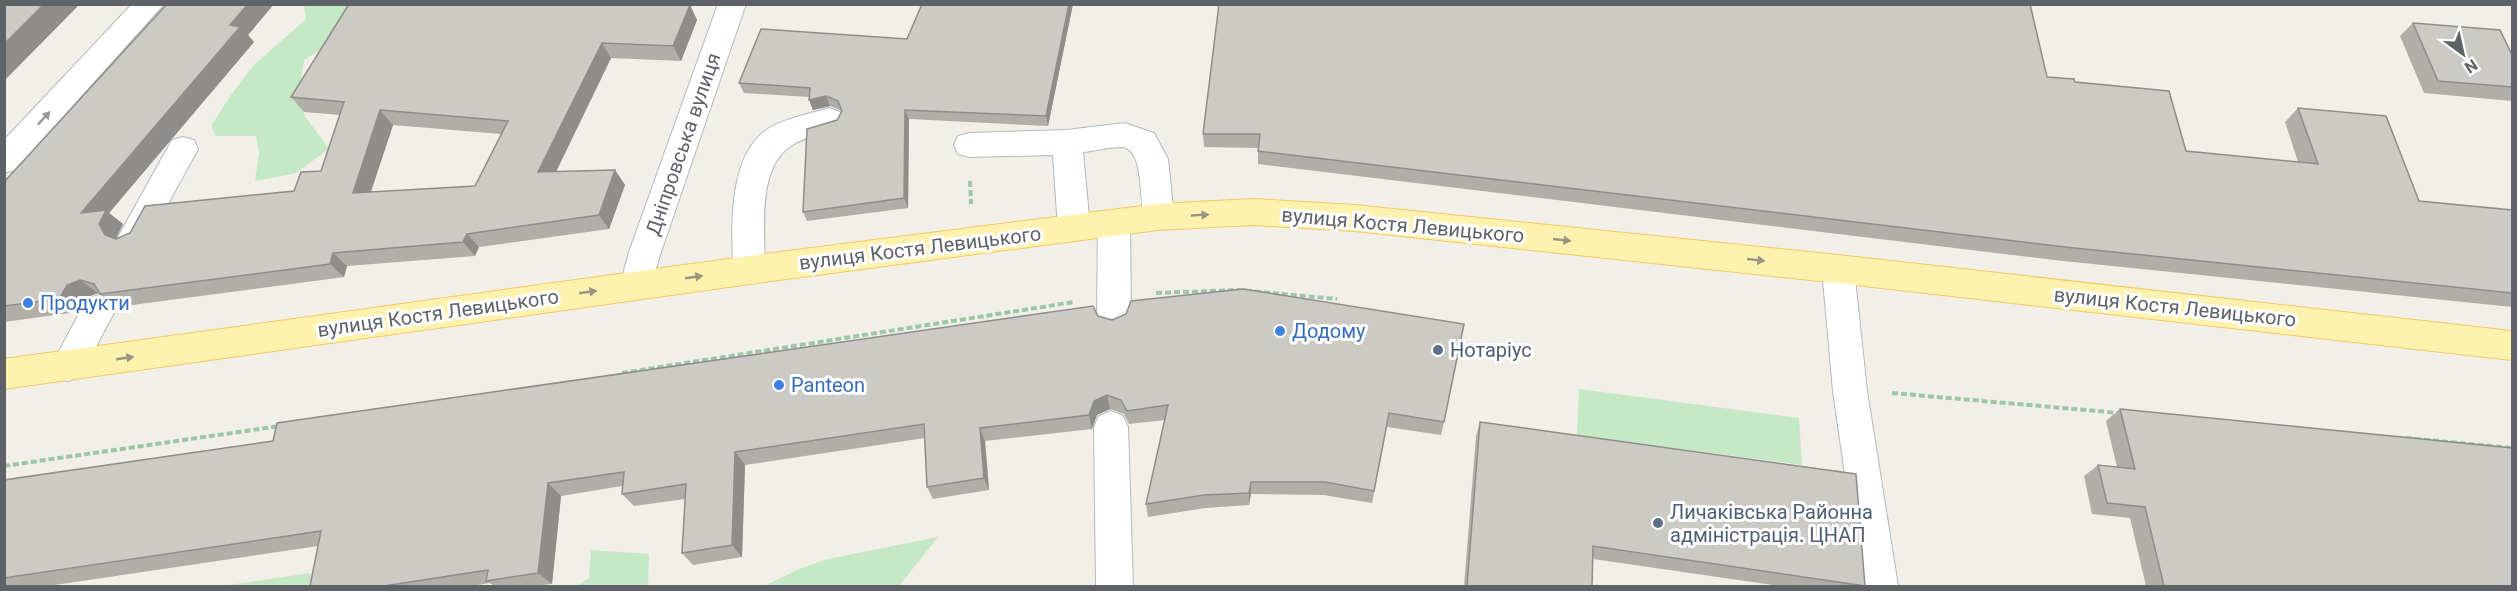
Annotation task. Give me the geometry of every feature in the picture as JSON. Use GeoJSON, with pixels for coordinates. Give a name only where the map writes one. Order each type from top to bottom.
{"type":"FeatureCollection","features":[{"type":"Feature","properties":{"kind":"main road","name":"вулиця Костя Левицького"},"geometry":{"type":"LineString","coordinates":[[4,374],[748,270],[1158,217],[1253,212],[1355,218],[1838,269],[2512,346]]}},
{"type":"Feature","properties":{"kind":"street"},"geometry":{"type":"LineString","coordinates":[[4,161],[150,4]]}},
{"type":"Feature","properties":{"kind":"street","name":"Дніпровська вулиця"},"geometry":{"type":"LineString","coordinates":[[636,285],[645,252],[732,4]]}},
{"type":"Feature","properties":{"kind":"street"},"geometry":{"type":"LineString","coordinates":[[748,270],[752,178],[762,155],[777,138],[829,120]]}},
{"type":"Feature","properties":{"kind":"street"},"geometry":{"type":"LineString","coordinates":[[969,145],[1067,142],[1124,135],[1143,142],[1153,159],[1158,217]]}},
{"type":"Feature","properties":{"kind":"street"},"geometry":{"type":"LineString","coordinates":[[1067,142],[1074,228]]}},
{"type":"Feature","properties":{"kind":"street"},"geometry":{"type":"LineString","coordinates":[[134,237],[183,149]]}},
{"type":"Feature","properties":{"kind":"street"},"geometry":{"type":"LineString","coordinates":[[1114,223],[1114,307]]}},
{"type":"Feature","properties":{"kind":"street"},"geometry":{"type":"LineString","coordinates":[[1838,269],[1850,390],[1880,586]]}},
{"type":"Feature","properties":{"kind":"street"},"geometry":{"type":"LineString","coordinates":[[68,366],[99,309]]}},
{"type":"Feature","properties":{"kind":"street"},"geometry":{"type":"LineString","coordinates":[[1111,427],[1115,586]]}},
{"type":"Feature","properties":{"kind":"path"},"geometry":{"type":"LineString","coordinates":[[618,374],[1238,290],[1337,299]]}},
{"type":"Feature","properties":{"kind":"path"},"geometry":{"type":"LineString","coordinates":[[1887,392],[2123,413]]}},
{"type":"Feature","properties":{"kind":"path"},"geometry":{"type":"LineString","coordinates":[[4,466],[287,425]]}},
{"type":"Feature","properties":{"kind":"path"},"geometry":{"type":"LineString","coordinates":[[2405,438],[2512,448]]}},
{"type":"Feature","properties":{"kind":"green space"},"geometry":{"type":"Polygon","coordinates":[[[304,5],[360,5],[348,33],[304,60],[300,87],[304,115],[329,149],[296,173],[255,181],[259,153],[256,136],[216,136],[211,126],[254,65],[306,19],[304,5]]]}},
{"type":"Feature","properties":{"kind":"green space"},"geometry":{"type":"Polygon","coordinates":[[[1579,389],[1799,418],[1802,465],[1577,435],[1579,389]]]}},
{"type":"Feature","properties":{"kind":"green space"},"geometry":{"type":"Polygon","coordinates":[[[938,537],[899,586],[764,586],[824,560],[938,537]]]}},
{"type":"Feature","properties":{"kind":"green space"},"geometry":{"type":"Polygon","coordinates":[[[591,550],[649,554],[648,586],[576,586],[589,578],[591,550]]]}},
{"type":"Feature","properties":{"kind":"green space"},"geometry":{"type":"Polygon","coordinates":[[[311,573],[310,586],[224,586],[229,585],[311,573]]]}},
{"type":"Feature","properties":{"kind":"building"},"geometry":{"type":"Polygon","coordinates":[[[4,4],[44,4],[4,44],[4,4]]]}},
{"type":"Feature","properties":{"kind":"building"},"geometry":{"type":"Polygon","coordinates":[[[167,4],[248,4],[230,25],[240,27],[81,213],[106,210],[99,224],[105,235],[116,239],[130,233],[145,206],[294,191],[301,172],[321,171],[344,102],[291,97],[349,4],[690,5],[673,46],[602,43],[538,172],[615,170],[599,215],[467,234],[463,242],[333,253],[330,264],[100,294],[94,284],[80,280],[67,285],[59,299],[4,306],[4,182],[167,4]],[[380,110],[353,193],[475,186],[508,121],[380,110]]]}},
{"type":"Feature","properties":{"kind":"building"},"geometry":{"type":"Polygon","coordinates":[[[922,4],[1069,4],[1046,116],[905,110],[904,198],[803,212],[807,129],[837,120],[842,111],[838,101],[826,96],[809,100],[810,88],[739,83],[761,29],[907,39],[922,4]]]}},
{"type":"Feature","properties":{"kind":"building"},"geometry":{"type":"Polygon","coordinates":[[[1219,4],[2030,4],[2047,77],[2169,91],[2186,151],[2318,164],[2298,108],[2386,116],[2419,201],[2512,210],[2512,293],[2065,247],[1258,151],[1260,134],[1203,134],[1219,4]]]}},
{"type":"Feature","properties":{"kind":"building"},"geometry":{"type":"Polygon","coordinates":[[[2413,23],[2500,30],[2512,55],[2512,87],[2438,81],[2413,23]]]}},
{"type":"Feature","properties":{"kind":"building"},"geometry":{"type":"Polygon","coordinates":[[[1243,289],[1464,324],[1444,422],[1389,413],[1374,491],[1325,482],[1251,482],[1249,493],[1204,495],[1146,504],[1168,405],[1127,411],[1121,400],[1107,395],[1094,401],[1089,415],[980,428],[984,478],[927,487],[924,424],[735,452],[732,545],[682,553],[686,484],[622,494],[624,472],[548,483],[538,573],[486,581],[488,570],[384,586],[310,586],[321,531],[4,578],[4,480],[273,441],[277,423],[1093,306],[1098,316],[1112,320],[1126,314],[1131,301],[1243,289]]]}},
{"type":"Feature","properties":{"kind":"building"},"geometry":{"type":"Polygon","coordinates":[[[2120,409],[2512,448],[2512,586],[2164,586],[2145,507],[2107,503],[2098,465],[2135,469],[2120,409]]]}},
{"type":"Feature","properties":{"kind":"building","name":"Личаківська Районна адміністрація. ЦНАП"},"geometry":{"type":"Polygon","coordinates":[[[1480,422],[1856,474],[1865,586],[1593,546],[1592,586],[1467,586],[1480,422]]]}},
{"type":"Feature","properties":{"kind":"place","name":"Продукти"},"geometry":{"type":"Point","coordinates":[28,303]}},
{"type":"Feature","properties":{"kind":"place","name":"Додому"},"geometry":{"type":"Point","coordinates":[1280,331]}},
{"type":"Feature","properties":{"kind":"place","name":"Нотаріус"},"geometry":{"type":"Point","coordinates":[1438,350]}},
{"type":"Feature","properties":{"kind":"place","name":"Panteon"},"geometry":{"type":"Point","coordinates":[779,385]}},
{"type":"Feature","properties":{"kind":"place","name":"Личаківська Районна адміністрація. ЦНАП"},"geometry":{"type":"Point","coordinates":[1658,523]}}]}
